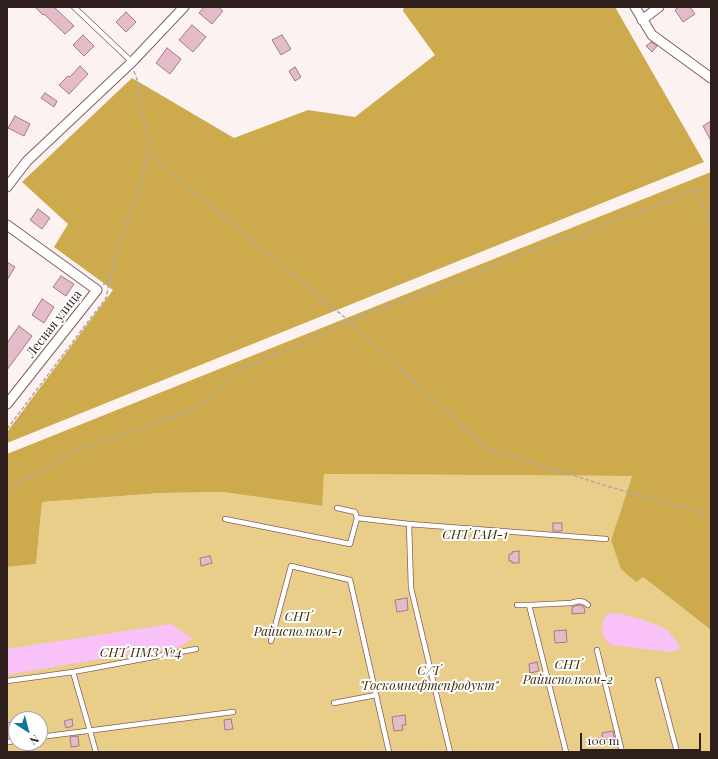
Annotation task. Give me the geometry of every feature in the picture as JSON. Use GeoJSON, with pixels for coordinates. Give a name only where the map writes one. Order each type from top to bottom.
{"type":"FeatureCollection","features":[{"type":"Feature","properties":{"kind":"street"},"geometry":{"type":"LineString","coordinates":[[7,186],[27,161],[132,62],[184,7]]}},
{"type":"Feature","properties":{"kind":"street"},"geometry":{"type":"LineString","coordinates":[[635,7],[652,35],[711,78]]}},
{"type":"Feature","properties":{"kind":"street"},"geometry":{"type":"LineString","coordinates":[[642,20],[659,7]]}},
{"type":"Feature","properties":{"kind":"street","name":"Лесная улица"},"geometry":{"type":"LineString","coordinates":[[7,225],[97,290],[7,404]]}},
{"type":"Feature","properties":{"kind":"lane"},"geometry":{"type":"LineString","coordinates":[[74,7],[132,62]]}},
{"type":"Feature","properties":{"kind":"lane"},"geometry":{"type":"LineString","coordinates":[[225,519],[350,544],[357,518],[355,512],[337,508]]}},
{"type":"Feature","properties":{"kind":"lane"},"geometry":{"type":"LineString","coordinates":[[357,518],[409,524],[606,539]]}},
{"type":"Feature","properties":{"kind":"lane"},"geometry":{"type":"LineString","coordinates":[[409,524],[411,588],[450,752]]}},
{"type":"Feature","properties":{"kind":"lane"},"geometry":{"type":"LineString","coordinates":[[271,641],[291,566],[350,580],[389,752]]}},
{"type":"Feature","properties":{"kind":"lane"},"geometry":{"type":"LineString","coordinates":[[517,605],[571,603],[579,601],[588,605]]}},
{"type":"Feature","properties":{"kind":"lane"},"geometry":{"type":"LineString","coordinates":[[529,605],[566,752]]}},
{"type":"Feature","properties":{"kind":"lane"},"geometry":{"type":"LineString","coordinates":[[7,681],[73,672],[196,649]]}},
{"type":"Feature","properties":{"kind":"lane"},"geometry":{"type":"LineString","coordinates":[[597,650],[622,752]]}},
{"type":"Feature","properties":{"kind":"lane"},"geometry":{"type":"LineString","coordinates":[[73,672],[96,752]]}},
{"type":"Feature","properties":{"kind":"lane"},"geometry":{"type":"LineString","coordinates":[[658,680],[677,752]]}},
{"type":"Feature","properties":{"kind":"lane"},"geometry":{"type":"LineString","coordinates":[[334,703],[376,695]]}},
{"type":"Feature","properties":{"kind":"lane"},"geometry":{"type":"LineString","coordinates":[[48,736],[233,712]]}},
{"type":"Feature","properties":{"kind":"path"},"geometry":{"type":"LineString","coordinates":[[7,429],[106,298],[117,249],[139,188],[150,142],[139,101],[139,85],[132,62]]}},
{"type":"Feature","properties":{"kind":"path"},"geometry":{"type":"LineString","coordinates":[[149,148],[162,165],[349,321],[485,448],[564,473],[700,512],[711,518]]}},
{"type":"Feature","properties":{"kind":"path"},"geometry":{"type":"LineString","coordinates":[[693,191],[711,221]]}},
{"type":"Feature","properties":{"kind":"path"},"geometry":{"type":"LineString","coordinates":[[7,488],[34,475],[77,450],[185,413],[209,400],[236,371],[299,345],[349,321],[477,273],[551,241],[580,236],[618,218],[648,209],[693,191],[711,192]]}},
{"type":"Feature","properties":{"kind":"path"},"geometry":{"type":"LineString","coordinates":[[97,290],[110,279]]}},
{"type":"Feature","properties":{"kind":"green space"},"geometry":{"type":"Polygon","coordinates":[[[324,474],[632,476],[611,540],[643,577],[711,630],[711,752],[7,752],[7,567],[36,564],[42,502],[161,493],[223,492],[321,506],[324,474]]]}},
{"type":"Feature","properties":{"kind":"shaded area"},"geometry":{"type":"Polygon","coordinates":[[[404,7],[615,7],[704,162],[7,443],[7,432],[113,290],[54,247],[68,224],[22,182],[132,78],[234,138],[308,110],[355,117],[435,55],[403,11],[404,7]]]}},
{"type":"Feature","properties":{"kind":"shaded area"},"geometry":{"type":"Polygon","coordinates":[[[711,172],[711,630],[643,577],[636,582],[621,569],[611,540],[632,476],[324,474],[322,506],[223,492],[161,493],[42,502],[36,564],[7,567],[7,454],[711,172]]]}},
{"type":"Feature","properties":{"kind":"shaded area"},"geometry":{"type":"Polygon","coordinates":[[[608,613],[622,614],[644,620],[668,630],[681,648],[670,652],[611,645],[605,639],[602,631],[603,621],[608,613]]]}},
{"type":"Feature","properties":{"kind":"shaded area"},"geometry":{"type":"Polygon","coordinates":[[[171,624],[193,639],[176,648],[147,651],[7,675],[7,649],[171,624]]]}},
{"type":"Feature","properties":{"kind":"building"},"geometry":{"type":"Polygon","coordinates":[[[35,7],[54,7],[74,26],[65,34],[35,7]]]}},
{"type":"Feature","properties":{"kind":"building"},"geometry":{"type":"Polygon","coordinates":[[[204,7],[218,7],[223,11],[212,24],[199,13],[204,7]]]}},
{"type":"Feature","properties":{"kind":"building"},"geometry":{"type":"Polygon","coordinates":[[[679,7],[690,7],[695,14],[683,22],[675,10],[679,7]]]}},
{"type":"Feature","properties":{"kind":"building"},"geometry":{"type":"Polygon","coordinates":[[[126,12],[136,22],[126,32],[116,22],[126,12]]]}},
{"type":"Feature","properties":{"kind":"building"},"geometry":{"type":"Polygon","coordinates":[[[192,25],[206,37],[193,52],[179,40],[192,25]]]}},
{"type":"Feature","properties":{"kind":"building"},"geometry":{"type":"Polygon","coordinates":[[[83,35],[94,46],[84,56],[73,45],[83,35]]]}},
{"type":"Feature","properties":{"kind":"building"},"geometry":{"type":"Polygon","coordinates":[[[282,35],[291,49],[281,55],[272,40],[282,35]]]}},
{"type":"Feature","properties":{"kind":"building"},"geometry":{"type":"Polygon","coordinates":[[[651,42],[657,46],[652,52],[646,46],[651,42]]]}},
{"type":"Feature","properties":{"kind":"building"},"geometry":{"type":"Polygon","coordinates":[[[167,48],[181,59],[170,74],[156,63],[167,48]]]}},
{"type":"Feature","properties":{"kind":"building"},"geometry":{"type":"Polygon","coordinates":[[[80,66],[88,74],[69,94],[59,85],[68,76],[70,77],[80,66]]]}},
{"type":"Feature","properties":{"kind":"building"},"geometry":{"type":"Polygon","coordinates":[[[295,67],[301,77],[295,81],[289,71],[295,67]]]}},
{"type":"Feature","properties":{"kind":"building"},"geometry":{"type":"Polygon","coordinates":[[[45,93],[57,101],[54,107],[41,98],[45,93]]]}},
{"type":"Feature","properties":{"kind":"building"},"geometry":{"type":"Polygon","coordinates":[[[15,116],[30,124],[24,136],[8,128],[15,116]]]}},
{"type":"Feature","properties":{"kind":"building"},"geometry":{"type":"Polygon","coordinates":[[[711,121],[711,141],[703,126],[711,121]]]}},
{"type":"Feature","properties":{"kind":"building"},"geometry":{"type":"Polygon","coordinates":[[[38,209],[50,218],[42,229],[30,220],[38,209]]]}},
{"type":"Feature","properties":{"kind":"building"},"geometry":{"type":"Polygon","coordinates":[[[7,262],[15,267],[7,280],[7,262]]]}},
{"type":"Feature","properties":{"kind":"building"},"geometry":{"type":"Polygon","coordinates":[[[61,276],[74,284],[66,296],[53,287],[61,276]]]}},
{"type":"Feature","properties":{"kind":"building"},"geometry":{"type":"Polygon","coordinates":[[[42,299],[54,307],[44,323],[32,315],[42,299]]]}},
{"type":"Feature","properties":{"kind":"building"},"geometry":{"type":"Polygon","coordinates":[[[19,326],[32,336],[7,370],[7,343],[19,326]]]}},
{"type":"Feature","properties":{"kind":"building"},"geometry":{"type":"Polygon","coordinates":[[[553,523],[562,523],[562,531],[553,531],[553,523]]]}},
{"type":"Feature","properties":{"kind":"building"},"geometry":{"type":"Polygon","coordinates":[[[519,551],[519,563],[512,563],[512,561],[509,561],[509,554],[519,551]]]}},
{"type":"Feature","properties":{"kind":"building"},"geometry":{"type":"Polygon","coordinates":[[[210,556],[212,563],[201,566],[200,558],[210,556]]]}},
{"type":"Feature","properties":{"kind":"building"},"geometry":{"type":"Polygon","coordinates":[[[407,598],[408,610],[397,612],[395,600],[407,598]]]}},
{"type":"Feature","properties":{"kind":"building"},"geometry":{"type":"Polygon","coordinates":[[[579,605],[584,607],[585,613],[572,614],[572,607],[579,605]]]}},
{"type":"Feature","properties":{"kind":"building"},"geometry":{"type":"Polygon","coordinates":[[[566,630],[567,642],[555,643],[554,631],[566,630]]]}},
{"type":"Feature","properties":{"kind":"building"},"geometry":{"type":"Polygon","coordinates":[[[537,662],[539,671],[530,673],[529,664],[537,662]]]}},
{"type":"Feature","properties":{"kind":"building"},"geometry":{"type":"Polygon","coordinates":[[[405,715],[406,725],[402,725],[403,730],[394,731],[392,717],[405,715]]]}},
{"type":"Feature","properties":{"kind":"building"},"geometry":{"type":"Polygon","coordinates":[[[72,719],[73,726],[66,728],[64,721],[72,719]]]}},
{"type":"Feature","properties":{"kind":"building"},"geometry":{"type":"Polygon","coordinates":[[[231,719],[233,729],[225,730],[224,720],[231,719]]]}},
{"type":"Feature","properties":{"kind":"building"},"geometry":{"type":"Polygon","coordinates":[[[7,723],[8,723],[7,734],[7,723]]]}},
{"type":"Feature","properties":{"kind":"building"},"geometry":{"type":"Polygon","coordinates":[[[613,731],[614,738],[603,740],[602,733],[613,731]]]}},
{"type":"Feature","properties":{"kind":"building"},"geometry":{"type":"Polygon","coordinates":[[[78,736],[79,746],[71,747],[70,737],[78,736]]]}},
{"type":"Feature","properties":{"kind":"park label","name":"СНТ ГАИ-1"},"geometry":{"type":"Point","coordinates":[475,535]}},
{"type":"Feature","properties":{"kind":"park label","name":"СНТ Райисполком-1"},"geometry":{"type":"Point","coordinates":[298,624]}},
{"type":"Feature","properties":{"kind":"park label","name":"СНТ ПМЗ №4"},"geometry":{"type":"Point","coordinates":[141,653]}},
{"type":"Feature","properties":{"kind":"park label","name":"СНТ Райисполком-2"},"geometry":{"type":"Point","coordinates":[568,672]}},
{"type":"Feature","properties":{"kind":"park label","name":"С/Т \"Госкомнефтепродукт\""},"geometry":{"type":"Point","coordinates":[429,678]}}]}
